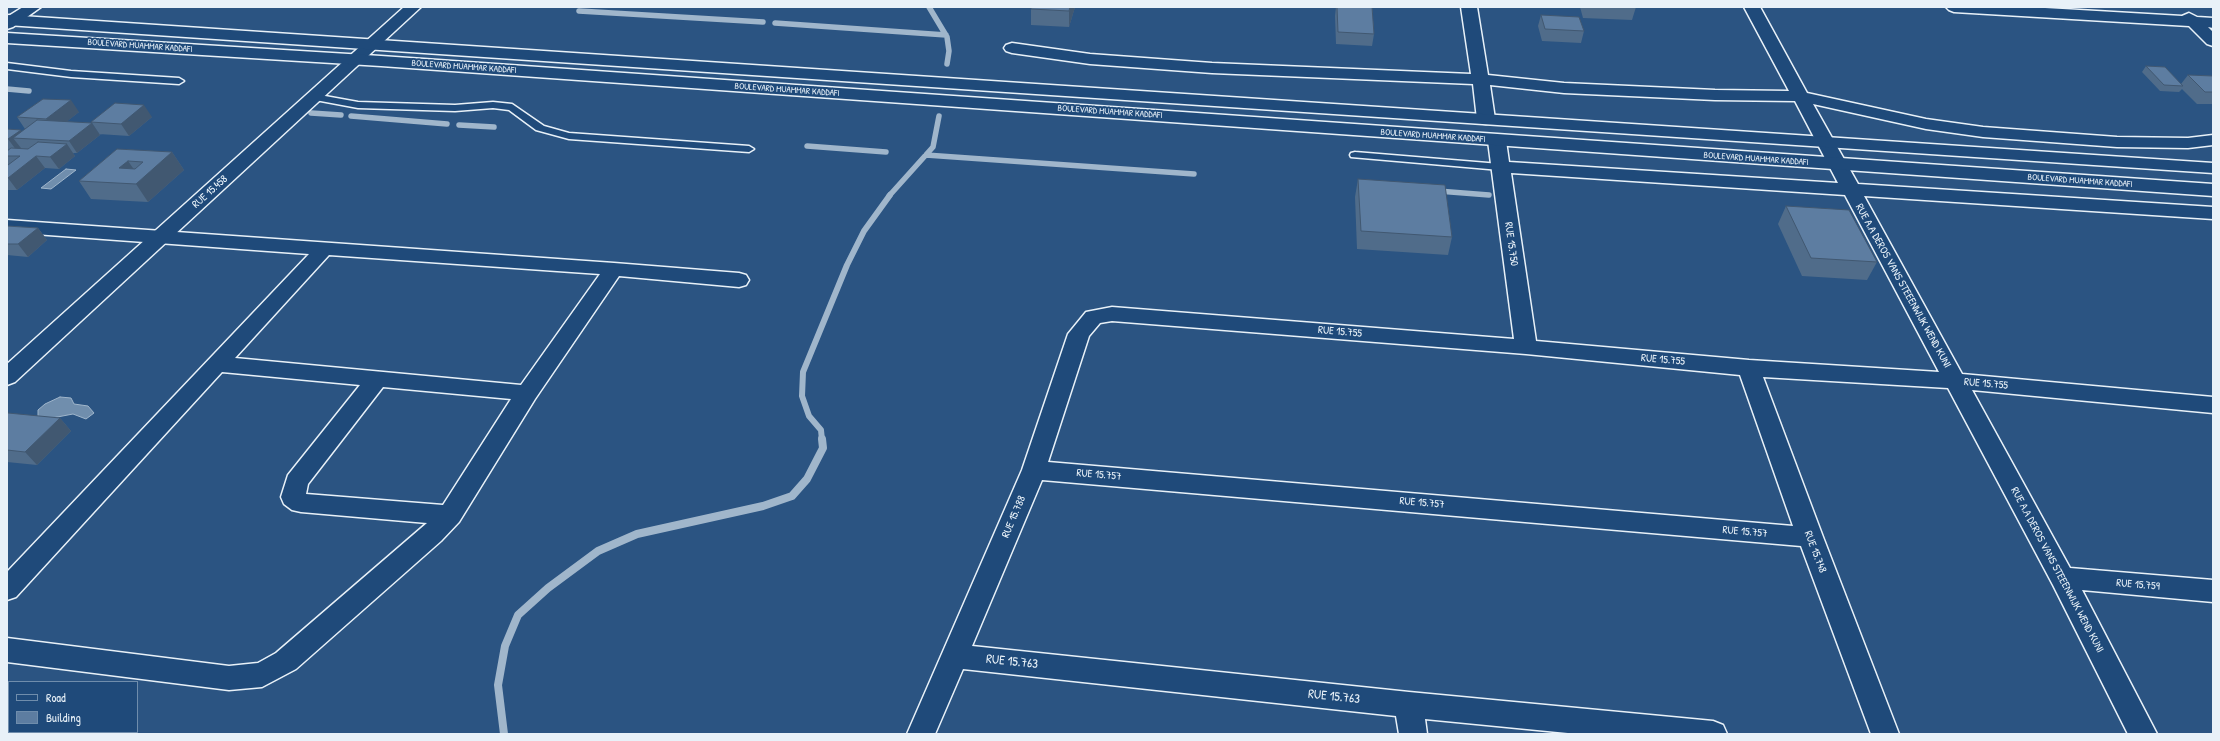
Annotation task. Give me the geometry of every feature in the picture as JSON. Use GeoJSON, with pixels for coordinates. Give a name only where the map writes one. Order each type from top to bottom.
{"type":"FeatureCollection","features":[{"type":"Feature","properties":{"kind":"street"},"geometry":{"type":"LineString","coordinates":[[9,21],[33,7]]}},
{"type":"Feature","properties":{"kind":"street","name":"RUE 15.458"},"geometry":{"type":"LineString","coordinates":[[7,377],[413,7]]}},
{"type":"Feature","properties":{"kind":"street"},"geometry":{"type":"LineString","coordinates":[[1469,7],[1486,119]]}},
{"type":"Feature","properties":{"kind":"street","name":"RUE A.A DEROS VANS STEEENWIJK WEND KUNI"},"geometry":{"type":"LineString","coordinates":[[1752,7],[2062,578],[2143,734]]}},
{"type":"Feature","properties":{"kind":"street"},"geometry":{"type":"LineString","coordinates":[[1954,7],[2014,9],[2213,23]]}},
{"type":"Feature","properties":{"kind":"street"},"geometry":{"type":"LineString","coordinates":[[2178,7],[2213,41]]}},
{"type":"Feature","properties":{"kind":"street","name":"BOULEVARD MUAMMAR KADDAFI"},"geometry":{"type":"LineString","coordinates":[[9,21],[374,43],[1825,143],[2213,168]]}},
{"type":"Feature","properties":{"kind":"street","name":"BOULEVARD MUAMMAR KADDAFI"},"geometry":{"type":"LineString","coordinates":[[7,38],[356,60],[1837,165],[2213,190]]}},
{"type":"Feature","properties":{"kind":"street"},"geometry":{"type":"LineString","coordinates":[[1012,48],[1090,59],[1212,68],[1481,79],[1564,88],[1715,95],[1799,96],[1926,124],[1990,133],[2117,142],[2188,143],[2213,140]]}},
{"type":"Feature","properties":{"kind":"street","name":"RUE 15.750"},"geometry":{"type":"LineString","coordinates":[[1497,141],[1526,347]]}},
{"type":"Feature","properties":{"kind":"street"},"geometry":{"type":"LineString","coordinates":[[1500,167],[1851,191],[2213,213]]}},
{"type":"Feature","properties":{"kind":"street"},"geometry":{"type":"LineString","coordinates":[[7,226],[614,269],[739,280]]}},
{"type":"Feature","properties":{"kind":"street"},"geometry":{"type":"LineString","coordinates":[[7,589],[324,249]]}},
{"type":"Feature","properties":{"kind":"street"},"geometry":{"type":"LineString","coordinates":[[7,650],[229,678],[262,675],[286,661],[432,534],[450,515],[527,393],[614,269]]}},
{"type":"Feature","properties":{"kind":"street","name":"RUE 15.755"},"geometry":{"type":"LineString","coordinates":[[1112,314],[1526,347],[1749,368],[1955,381],[2213,405]]}},
{"type":"Feature","properties":{"kind":"street","name":"RUE 15.788"},"geometry":{"type":"LineString","coordinates":[[921,734],[1034,470],[1079,334],[1093,317],[1112,314]]}},
{"type":"Feature","properties":{"kind":"street"},"geometry":{"type":"LineString","coordinates":[[217,364],[527,393]]}},
{"type":"Feature","properties":{"kind":"street","name":"RUE 15.748"},"geometry":{"type":"LineString","coordinates":[[1749,368],[1810,537],[1885,734]]}},
{"type":"Feature","properties":{"kind":"street"},"geometry":{"type":"LineString","coordinates":[[377,379],[297,481],[293,497],[301,503],[450,515]]}},
{"type":"Feature","properties":{"kind":"street","name":"RUE 15.757"},"geometry":{"type":"LineString","coordinates":[[1034,470],[1810,537]]}},
{"type":"Feature","properties":{"kind":"street","name":"RUE 15.759"},"geometry":{"type":"LineString","coordinates":[[2062,578],[2213,591]]}},
{"type":"Feature","properties":{"kind":"street","name":"RUE 15.763"},"geometry":{"type":"LineString","coordinates":[[955,656],[1664,732],[1713,734]]}},
{"type":"Feature","properties":{"kind":"street"},"geometry":{"type":"LineString","coordinates":[[1409,705],[1413,734]]}},
{"type":"Feature","properties":{"kind":"lane"},"geometry":{"type":"LineString","coordinates":[[7,66],[71,74],[179,81]]}},
{"type":"Feature","properties":{"kind":"lane"},"geometry":{"type":"LineString","coordinates":[[314,97],[358,105],[455,108],[493,105],[512,107],[540,128],[569,136],[749,149]]}},
{"type":"Feature","properties":{"kind":"lane"},"geometry":{"type":"LineString","coordinates":[[1355,155],[1500,167]]}},
{"type":"Feature","properties":{"kind":"water"},"geometry":{"type":"Polygon","coordinates":[[[66,169],[76,170],[51,189],[41,188],[66,169]]]}},
{"type":"Feature","properties":{"kind":"water"},"geometry":{"type":"Polygon","coordinates":[[[60,397],[71,398],[74,404],[88,406],[94,413],[86,419],[73,414],[52,418],[38,418],[38,410],[45,404],[60,397]]]}},
{"type":"Feature","properties":{"kind":"building"},"geometry":{"type":"Polygon","coordinates":[[[1031,7],[1070,7],[1069,11],[1031,9],[1031,7]]]}},
{"type":"Feature","properties":{"kind":"building"},"geometry":{"type":"Polygon","coordinates":[[[1337,7],[1372,7],[1374,34],[1338,32],[1337,7]]]}},
{"type":"Feature","properties":{"kind":"building"},"geometry":{"type":"Polygon","coordinates":[[[1541,15],[1579,17],[1584,31],[1545,29],[1541,15]]]}},
{"type":"Feature","properties":{"kind":"building"},"geometry":{"type":"Polygon","coordinates":[[[2146,66],[2165,67],[2183,86],[2164,85],[2146,66]]]}},
{"type":"Feature","properties":{"kind":"building"},"geometry":{"type":"Polygon","coordinates":[[[2188,75],[2213,76],[2213,92],[2205,92],[2188,75]]]}},
{"type":"Feature","properties":{"kind":"building"},"geometry":{"type":"Polygon","coordinates":[[[43,99],[71,100],[46,119],[17,117],[43,99]]]}},
{"type":"Feature","properties":{"kind":"building"},"geometry":{"type":"Polygon","coordinates":[[[115,103],[144,105],[121,124],[91,122],[115,103]]]}},
{"type":"Feature","properties":{"kind":"building"},"geometry":{"type":"Polygon","coordinates":[[[37,120],[92,123],[69,141],[13,138],[37,120]]]}},
{"type":"Feature","properties":{"kind":"building"},"geometry":{"type":"Polygon","coordinates":[[[7,129],[21,130],[7,139],[7,129]]]}},
{"type":"Feature","properties":{"kind":"building"},"geometry":{"type":"Polygon","coordinates":[[[38,142],[67,144],[50,157],[36,156],[7,178],[7,165],[20,156],[7,156],[7,151],[11,148],[28,149],[38,142]]]}},
{"type":"Feature","properties":{"kind":"building"},"geometry":{"type":"Polygon","coordinates":[[[117,149],[172,152],[136,184],[79,181],[117,149]],[[128,161],[119,168],[135,169],[143,162],[128,161]]]}},
{"type":"Feature","properties":{"kind":"building"},"geometry":{"type":"Polygon","coordinates":[[[1358,179],[1445,185],[1452,237],[1361,231],[1358,179]]]}},
{"type":"Feature","properties":{"kind":"building"},"geometry":{"type":"Polygon","coordinates":[[[1786,206],[1849,210],[1877,262],[1811,258],[1786,206]]]}},
{"type":"Feature","properties":{"kind":"building"},"geometry":{"type":"Polygon","coordinates":[[[7,226],[38,228],[18,244],[7,244],[7,226]]]}},
{"type":"Feature","properties":{"kind":"building"},"geometry":{"type":"Polygon","coordinates":[[[8,413],[60,418],[25,452],[7,450],[8,413]]]}},
{"type":"Feature","properties":{"kind":"waterway"},"geometry":{"type":"LineString","coordinates":[[929,7],[946,35]]}},
{"type":"Feature","properties":{"kind":"waterway"},"geometry":{"type":"LineString","coordinates":[[579,11],[763,22]]}},
{"type":"Feature","properties":{"kind":"waterway"},"geometry":{"type":"LineString","coordinates":[[775,23],[946,35]]}},
{"type":"Feature","properties":{"kind":"waterway"},"geometry":{"type":"LineString","coordinates":[[946,35],[949,51],[947,64]]}},
{"type":"Feature","properties":{"kind":"waterway"},"geometry":{"type":"LineString","coordinates":[[7,89],[29,91]]}},
{"type":"Feature","properties":{"kind":"waterway"},"geometry":{"type":"LineString","coordinates":[[311,113],[341,115]]}},
{"type":"Feature","properties":{"kind":"waterway"},"geometry":{"type":"LineString","coordinates":[[351,116],[447,124]]}},
{"type":"Feature","properties":{"kind":"waterway"},"geometry":{"type":"LineString","coordinates":[[889,196],[933,147],[939,116]]}},
{"type":"Feature","properties":{"kind":"waterway"},"geometry":{"type":"LineString","coordinates":[[459,125],[494,127]]}},
{"type":"Feature","properties":{"kind":"waterway"},"geometry":{"type":"LineString","coordinates":[[807,146],[886,152]]}},
{"type":"Feature","properties":{"kind":"waterway"},"geometry":{"type":"LineString","coordinates":[[926,155],[1194,174]]}},
{"type":"Feature","properties":{"kind":"waterway"},"geometry":{"type":"LineString","coordinates":[[1438,191],[1489,195]]}},
{"type":"Feature","properties":{"kind":"waterway"},"geometry":{"type":"LineString","coordinates":[[822,440],[821,430],[809,416],[802,396],[803,372],[847,265],[864,231],[890,195]]}},
{"type":"Feature","properties":{"kind":"waterway"},"geometry":{"type":"LineString","coordinates":[[504,734],[498,685],[505,646],[518,615],[548,588],[598,551],[637,534],[763,506],[792,496],[807,479],[823,448],[822,439]]}}]}
